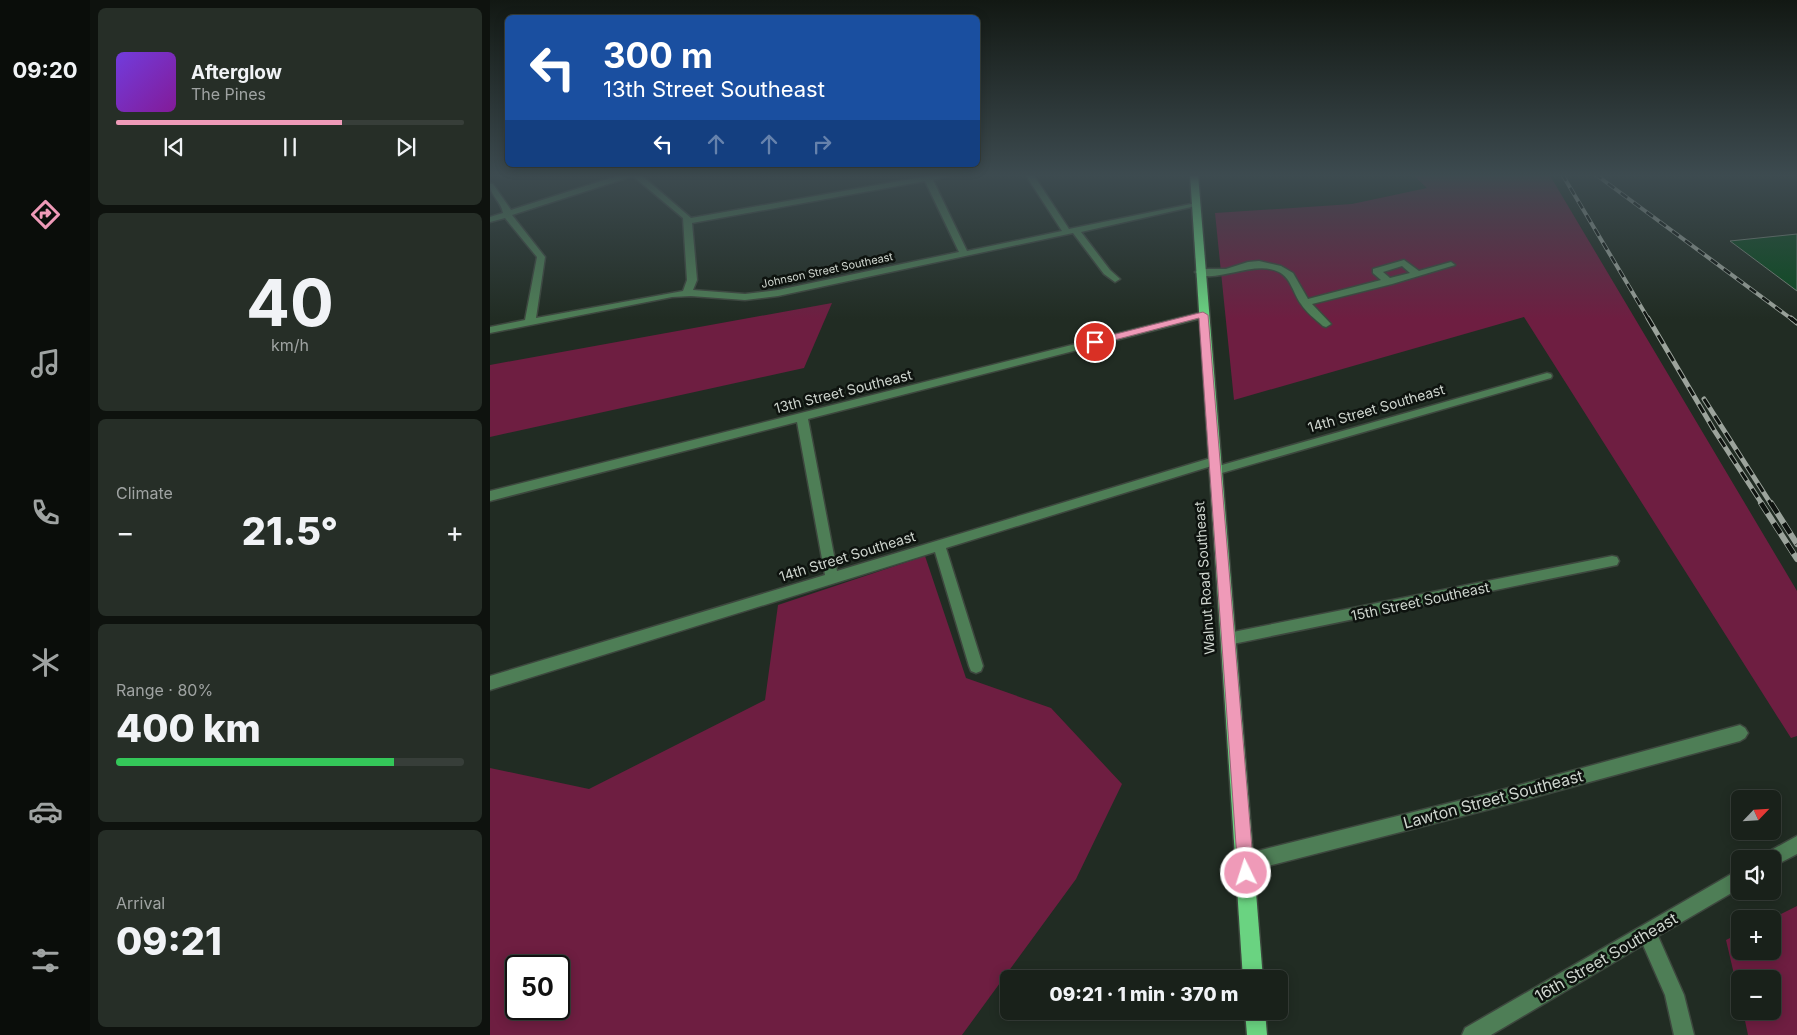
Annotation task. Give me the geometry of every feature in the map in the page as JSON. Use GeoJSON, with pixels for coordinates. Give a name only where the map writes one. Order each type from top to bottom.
{"type":"FeatureCollection","features":[{"type":"Feature","properties":{"kind":"main road","name":"Walnut Road Southeast"},"geometry":{"type":"LineString","coordinates":[[1197,222],[1252,970]]}},
{"type":"Feature","properties":{"kind":"main road"},"geometry":{"type":"LineString","coordinates":[[1256,1020],[1257,1035]]}},
{"type":"Feature","properties":{"kind":"street"},"geometry":{"type":"LineString","coordinates":[[511,222],[541,257],[530,322]]}},
{"type":"Feature","properties":{"kind":"street"},"geometry":{"type":"LineString","coordinates":[[686,293],[692,280],[688,222]]}},
{"type":"Feature","properties":{"kind":"street"},"geometry":{"type":"LineString","coordinates":[[949,222],[964,254]]}},
{"type":"Feature","properties":{"kind":"street"},"geometry":{"type":"LineString","coordinates":[[1065,222],[1115,279]]}},
{"type":"Feature","properties":{"kind":"street","name":"Johnson Street Southeast"},"geometry":{"type":"LineString","coordinates":[[490,330],[656,296],[686,293],[729,297],[762,296],[1113,222]]}},
{"type":"Feature","properties":{"kind":"street"},"geometry":{"type":"LineString","coordinates":[[1364,274],[1404,264],[1417,274]]}},
{"type":"Feature","properties":{"kind":"street"},"geometry":{"type":"LineString","coordinates":[[1200,272],[1227,272],[1248,265],[1272,266],[1290,275],[1305,302],[1326,324]]}},
{"type":"Feature","properties":{"kind":"street"},"geometry":{"type":"LineString","coordinates":[[1305,302],[1451,265]]}},
{"type":"Feature","properties":{"kind":"street"},"geometry":{"type":"LineString","coordinates":[[1376,271],[1389,282]]}},
{"type":"Feature","properties":{"kind":"street","name":"13th Street Southeast"},"geometry":{"type":"LineString","coordinates":[[490,496],[1203,315]]}},
{"type":"Feature","properties":{"kind":"street","name":"14th Street Southeast"},"geometry":{"type":"LineString","coordinates":[[490,683],[938,545],[1215,466],[1547,376]]}},
{"type":"Feature","properties":{"kind":"street"},"geometry":{"type":"LineString","coordinates":[[802,417],[832,578]]}},
{"type":"Feature","properties":{"kind":"street"},"geometry":{"type":"LineString","coordinates":[[938,545],[976,666]]}},
{"type":"Feature","properties":{"kind":"street","name":"15th Street Southeast"},"geometry":{"type":"LineString","coordinates":[[1228,639],[1612,562]]}},
{"type":"Feature","properties":{"kind":"street","name":"Lawton Street Southeast"},"geometry":{"type":"LineString","coordinates":[[1245,863],[1494,800],[1740,733]]}},
{"type":"Feature","properties":{"kind":"street"},"geometry":{"type":"LineString","coordinates":[[1781,854],[1797,845]]}},
{"type":"Feature","properties":{"kind":"street","name":"16th Street Southeast"},"geometry":{"type":"LineString","coordinates":[[1482,1032],[1731,883]]}},
{"type":"Feature","properties":{"kind":"street"},"geometry":{"type":"LineString","coordinates":[[1647,932],[1674,988],[1683,1020],[1684,1035]]}},
{"type":"Feature","properties":{"kind":"shaded area"},"geometry":{"type":"Polygon","coordinates":[[[1216,222],[1578,222],[1797,591],[1797,736],[1791,738],[1524,317],[1234,400],[1216,222]]]}},
{"type":"Feature","properties":{"kind":"shaded area"},"geometry":{"type":"Polygon","coordinates":[[[832,303],[804,368],[490,437],[490,365],[832,303]]]}},
{"type":"Feature","properties":{"kind":"shaded area"},"geometry":{"type":"Polygon","coordinates":[[[925,556],[966,678],[1051,708],[1122,784],[1076,879],[1010,970],[1000,970],[1000,983],[962,1035],[490,1035],[490,768],[589,789],[765,700],[778,605],[925,556]]]}},
{"type":"Feature","properties":{"kind":"shaded area"},"geometry":{"type":"Polygon","coordinates":[[[1797,906],[1797,1035],[1748,1035],[1745,1020],[1781,1020],[1781,970],[1733,970],[1726,940],[1731,938],[1731,960],[1781,960],[1781,914],[1797,906]]]}},
{"type":"Feature","properties":{"kind":"building"},"geometry":{"type":"Polygon","coordinates":[[[1797,234],[1797,291],[1730,241],[1797,234]]]}},
{"type":"Feature","properties":{"kind":"railway"},"geometry":{"type":"LineString","coordinates":[[1591,222],[1649,320]]}},
{"type":"Feature","properties":{"kind":"railway"},"geometry":{"type":"LineString","coordinates":[[1661,222],[1793,320]]}},
{"type":"Feature","properties":{"kind":"railway"},"geometry":{"type":"LineString","coordinates":[[1648,318],[1714,430],[1762,504]]}},
{"type":"Feature","properties":{"kind":"railway"},"geometry":{"type":"LineString","coordinates":[[1791,318],[1797,323]]}},
{"type":"Feature","properties":{"kind":"railway"},"geometry":{"type":"LineString","coordinates":[[1704,399],[1771,504]]}},
{"type":"Feature","properties":{"kind":"railway"},"geometry":{"type":"LineString","coordinates":[[1761,503],[1797,559]]}},
{"type":"Feature","properties":{"kind":"railway"},"geometry":{"type":"LineString","coordinates":[[1771,503],[1797,544]]}},
{"type":"Feature","properties":{"kind":"route"},"geometry":{"type":"LineString","coordinates":[[1095,342],[1203,315],[1246,873]]}}]}
